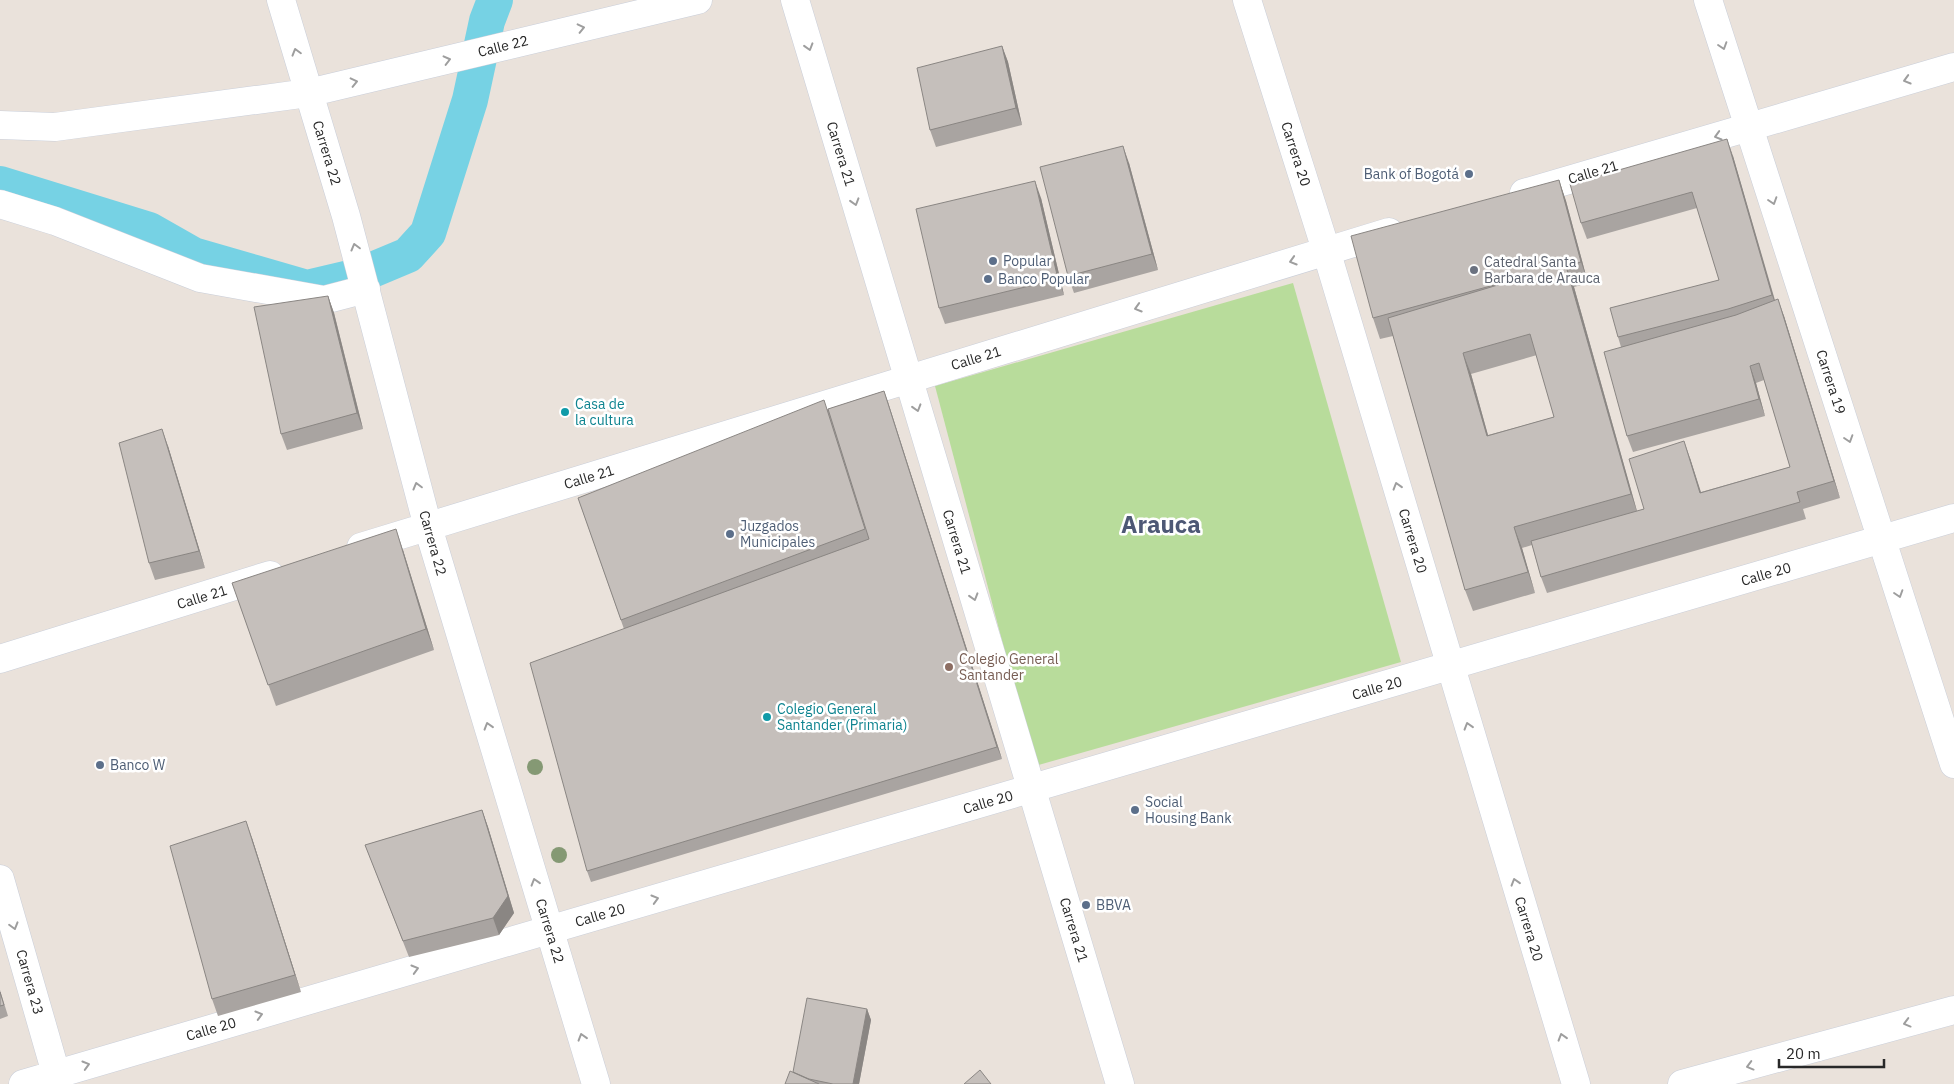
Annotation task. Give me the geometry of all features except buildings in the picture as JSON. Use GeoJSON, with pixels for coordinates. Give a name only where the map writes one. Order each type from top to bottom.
{"type":"FeatureCollection","features":[{"type":"Feature","properties":{"kind":"street","name":"Carrera 22"},"geometry":{"type":"LineString","coordinates":[[281,0],[346,216],[428,527],[596,1084]]}},
{"type":"Feature","properties":{"kind":"street","name":"Calle 22"},"geometry":{"type":"LineString","coordinates":[[0,125],[55,127],[308,93],[698,0]]}},
{"type":"Feature","properties":{"kind":"street","name":"Carrera 21"},"geometry":{"type":"LineString","coordinates":[[795,0],[1120,1084]]}},
{"type":"Feature","properties":{"kind":"street","name":"Carrera 20"},"geometry":{"type":"LineString","coordinates":[[1247,0],[1326,250],[1576,1084]]}},
{"type":"Feature","properties":{"kind":"street","name":"Carrera 19"},"geometry":{"type":"LineString","coordinates":[[1708,0],[1954,764]]}},
{"type":"Feature","properties":{"kind":"street","name":"Calle 21"},"geometry":{"type":"LineString","coordinates":[[1499,200],[1954,67]]}},
{"type":"Feature","properties":{"kind":"street"},"geometry":{"type":"LineString","coordinates":[[0,204],[55,221],[200,278],[324,300],[364,284]]}},
{"type":"Feature","properties":{"kind":"street","name":"Calle 21"},"geometry":{"type":"LineString","coordinates":[[333,556],[1326,250],[1413,225]]}},
{"type":"Feature","properties":{"kind":"street","name":"Calle 20"},"geometry":{"type":"LineString","coordinates":[[23,1084],[58,1079],[549,930],[1954,518]]}},
{"type":"Feature","properties":{"kind":"street","name":"Calle 21"},"geometry":{"type":"LineString","coordinates":[[0,659],[295,568]]}},
{"type":"Feature","properties":{"kind":"street","name":"Carrera 23"},"geometry":{"type":"LineString","coordinates":[[0,879],[58,1079]]}},
{"type":"Feature","properties":{"kind":"street"},"geometry":{"type":"LineString","coordinates":[[1682,1084],[1954,1010]]}},
{"type":"Feature","properties":{"kind":"green space"},"geometry":{"type":"Polygon","coordinates":[[[1293,283],[1401,662],[1035,766],[935,386],[1293,283]]]}},
{"type":"Feature","properties":{"kind":"waterway"},"geometry":{"type":"LineString","coordinates":[[0,184],[149,230],[193,255],[307,288],[358,276],[408,255],[428,233],[470,100],[487,21],[495,0]]}},
{"type":"Feature","properties":{"kind":"place","name":"Bank of Bogotá"},"geometry":{"type":"Point","coordinates":[1469,174]}},
{"type":"Feature","properties":{"kind":"place","name":"Popular"},"geometry":{"type":"Point","coordinates":[993,261]}},
{"type":"Feature","properties":{"kind":"place","name":"Catedral Santa Barbara de Arauca"},"geometry":{"type":"Point","coordinates":[1474,270]}},
{"type":"Feature","properties":{"kind":"place","name":"Banco Popular"},"geometry":{"type":"Point","coordinates":[988,279]}},
{"type":"Feature","properties":{"kind":"place","name":"Casa de la cultura"},"geometry":{"type":"Point","coordinates":[565,412]}},
{"type":"Feature","properties":{"kind":"place","name":"Juzgados Municipales"},"geometry":{"type":"Point","coordinates":[730,534]}},
{"type":"Feature","properties":{"kind":"place","name":"Colegio General Santander"},"geometry":{"type":"Point","coordinates":[949,667]}},
{"type":"Feature","properties":{"kind":"place","name":"Colegio General Santander (Primaria)"},"geometry":{"type":"Point","coordinates":[767,717]}},
{"type":"Feature","properties":{"kind":"place","name":"Banco W"},"geometry":{"type":"Point","coordinates":[100,765]}},
{"type":"Feature","properties":{"kind":"place","name":"Social Housing Bank"},"geometry":{"type":"Point","coordinates":[1135,810]}},
{"type":"Feature","properties":{"kind":"place","name":"BBVA"},"geometry":{"type":"Point","coordinates":[1086,905]}},
{"type":"Feature","properties":{"kind":"district","name":"Arauca"},"geometry":{"type":"Point","coordinates":[1161,525]}}]}
